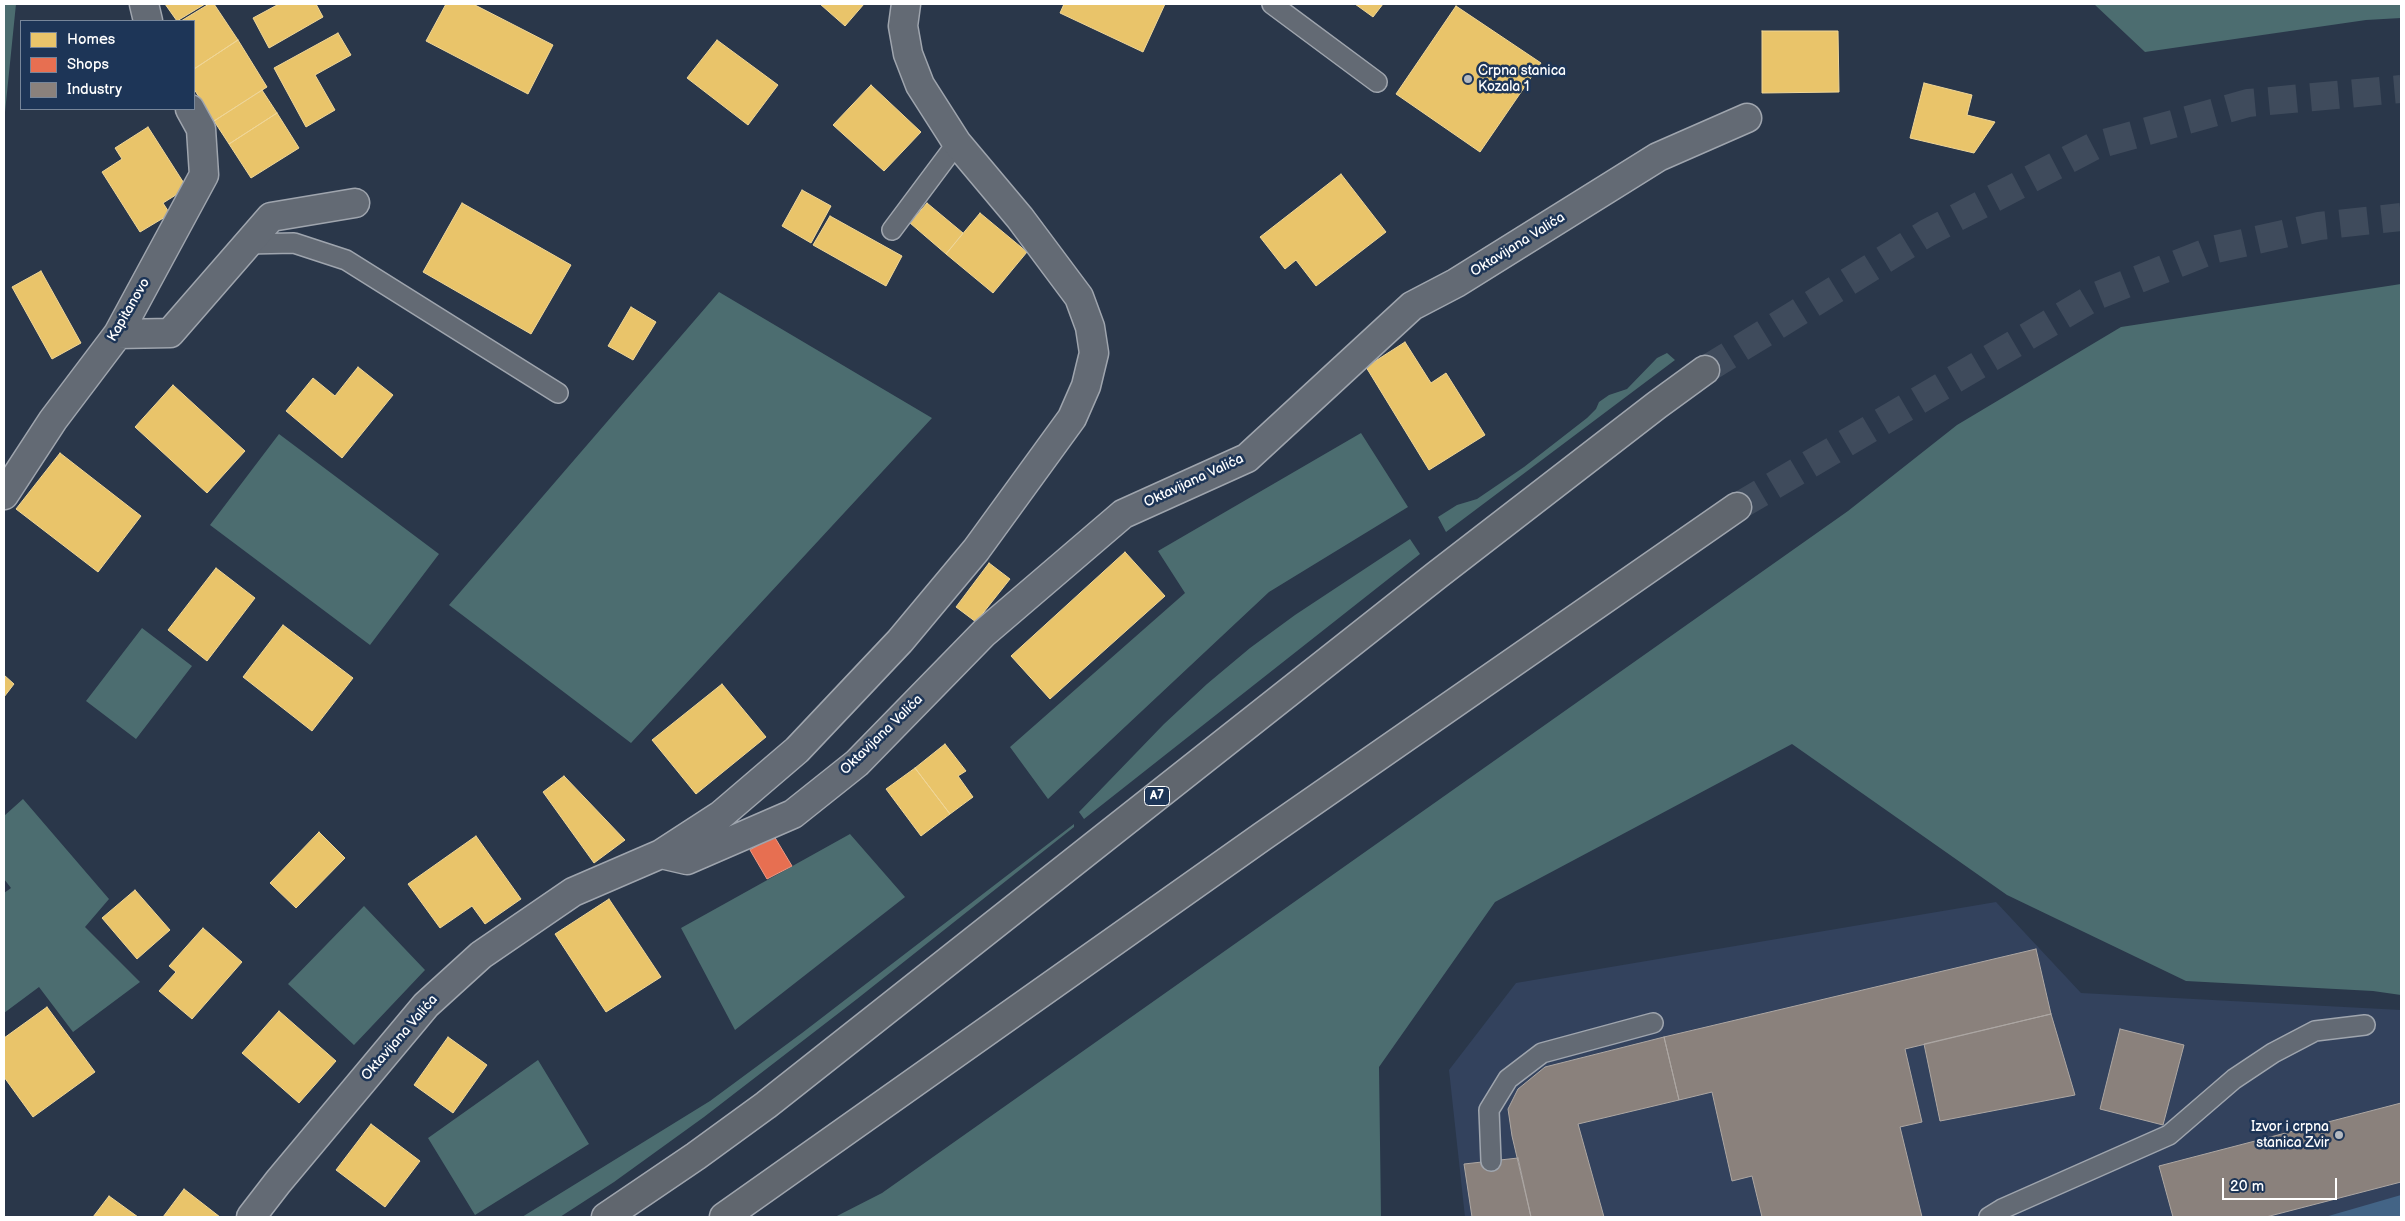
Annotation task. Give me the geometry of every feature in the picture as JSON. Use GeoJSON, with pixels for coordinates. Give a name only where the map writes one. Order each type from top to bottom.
{"type":"FeatureCollection","features":[{"type":"Feature","properties":{"kind":"highway","name":"A7"},"geometry":{"type":"LineString","coordinates":[[606,1217],[696,1156],[766,1105],[1444,569],[1705,370]]}},
{"type":"Feature","properties":{"kind":"highway"},"geometry":{"type":"LineString","coordinates":[[724,1217],[1271,830],[1737,507]]}},
{"type":"Feature","properties":{"kind":"street"},"geometry":{"type":"LineString","coordinates":[[144,4],[148,20]]}},
{"type":"Feature","properties":{"kind":"street","name":"Oktavijana Valića"},"geometry":{"type":"LineString","coordinates":[[251,1217],[278,1182],[426,1006],[481,955],[573,892],[660,854],[721,815],[797,750],[900,641],[976,550],[1072,418],[1086,386],[1094,353],[1090,327],[1079,297],[1020,218],[957,143],[920,85],[908,54],[903,26],[906,4]]}},
{"type":"Feature","properties":{"kind":"street","name":"Kapitanovo"},"geometry":{"type":"LineString","coordinates":[[4,495],[53,420],[118,334],[204,175],[201,129],[191,110]]}},
{"type":"Feature","properties":{"kind":"street","name":"Oktavijana Valića"},"geometry":{"type":"LineString","coordinates":[[660,854],[687,860],[793,814],[857,763],[984,633],[1123,514],[1247,458],[1412,306],[1456,283],[1658,157],[1748,118]]}},
{"type":"Feature","properties":{"kind":"street"},"geometry":{"type":"LineString","coordinates":[[118,334],[170,333],[271,217],[355,203]]}},
{"type":"Feature","properties":{"kind":"lane"},"geometry":{"type":"LineString","coordinates":[[1272,4],[1377,82]]}},
{"type":"Feature","properties":{"kind":"lane"},"geometry":{"type":"LineString","coordinates":[[892,230],[957,143]]}},
{"type":"Feature","properties":{"kind":"lane"},"geometry":{"type":"LineString","coordinates":[[247,244],[294,242],[346,260],[558,393]]}},
{"type":"Feature","properties":{"kind":"lane"},"geometry":{"type":"LineString","coordinates":[[1491,1161],[1488,1110],[1508,1079],[1542,1053],[1653,1023]]}},
{"type":"Feature","properties":{"kind":"lane"},"geometry":{"type":"LineString","coordinates":[[1989,1217],[2002,1209],[2169,1135],[2234,1079],[2272,1053],[2315,1031],[2364,1025]]}},
{"type":"Feature","properties":{"kind":"shaded area"},"geometry":{"type":"Polygon","coordinates":[[[1996,902],[2081,993],[2401,1010],[2401,1217],[1465,1217],[1449,1070],[1516,983],[1996,902]]]}},
{"type":"Feature","properties":{"kind":"shaded area"},"geometry":{"type":"Polygon","coordinates":[[[2401,1195],[2401,1217],[2325,1217],[2401,1195]]]}},
{"type":"Feature","properties":{"kind":"green space"},"geometry":{"type":"Polygon","coordinates":[[[4,4],[16,4],[4,122],[4,4]]]}},
{"type":"Feature","properties":{"kind":"green space"},"geometry":{"type":"Polygon","coordinates":[[[2094,4],[2401,4],[2401,18],[2366,20],[2145,52],[2094,4]]]}},
{"type":"Feature","properties":{"kind":"green space"},"geometry":{"type":"Polygon","coordinates":[[[2401,284],[2401,995],[2373,991],[2186,981],[2007,895],[1792,744],[1495,902],[1379,1067],[1381,1217],[835,1217],[882,1193],[1848,511],[1957,425],[2121,327],[2401,284]]]}},
{"type":"Feature","properties":{"kind":"green space"},"geometry":{"type":"Polygon","coordinates":[[[719,292],[932,418],[631,743],[449,605],[719,292]]]}},
{"type":"Feature","properties":{"kind":"green space"},"geometry":{"type":"Polygon","coordinates":[[[1667,353],[1675,360],[1446,532],[1438,517],[1457,505],[1477,499],[1524,467],[1587,418],[1596,409],[1599,402],[1609,395],[1627,389],[1657,358],[1667,353]]]}},
{"type":"Feature","properties":{"kind":"green space"},"geometry":{"type":"Polygon","coordinates":[[[1361,433],[1408,507],[1269,592],[1048,799],[1010,747],[1185,593],[1158,551],[1361,433]]]}},
{"type":"Feature","properties":{"kind":"green space"},"geometry":{"type":"Polygon","coordinates":[[[279,434],[439,554],[370,645],[210,525],[279,434]]]}},
{"type":"Feature","properties":{"kind":"green space"},"geometry":{"type":"Polygon","coordinates":[[[1410,539],[1420,554],[1084,819],[1079,812],[1164,724],[1207,684],[1250,648],[1295,615],[1410,539]]]}},
{"type":"Feature","properties":{"kind":"green space"},"geometry":{"type":"Polygon","coordinates":[[[142,628],[192,666],[136,739],[86,701],[142,628]]]}},
{"type":"Feature","properties":{"kind":"green space"},"geometry":{"type":"Polygon","coordinates":[[[23,799],[109,899],[85,927],[140,982],[73,1032],[39,987],[4,1013],[4,893],[11,888],[4,879],[4,816],[23,799]]]}},
{"type":"Feature","properties":{"kind":"green space"},"geometry":{"type":"Polygon","coordinates":[[[1074,824],[1074,827],[857,999],[704,1117],[614,1182],[560,1217],[522,1217],[710,1101],[802,1033],[1074,824]]]}},
{"type":"Feature","properties":{"kind":"green space"},"geometry":{"type":"Polygon","coordinates":[[[850,834],[905,897],[735,1030],[681,928],[850,834]]]}},
{"type":"Feature","properties":{"kind":"green space"},"geometry":{"type":"Polygon","coordinates":[[[364,906],[425,970],[354,1045],[288,984],[364,906]]]}},
{"type":"Feature","properties":{"kind":"green space"},"geometry":{"type":"Polygon","coordinates":[[[538,1060],[589,1144],[475,1215],[428,1138],[538,1060]]]}},
{"type":"Feature","properties":{"kind":"building: Homes"},"geometry":{"type":"Polygon","coordinates":[[[165,4],[205,4],[179,20],[176,20],[165,4]]]}},
{"type":"Feature","properties":{"kind":"building: Homes"},"geometry":{"type":"Polygon","coordinates":[[[209,4],[214,4],[238,40],[195,68],[195,20],[183,20],[209,4]]]}},
{"type":"Feature","properties":{"kind":"building: Homes"},"geometry":{"type":"Polygon","coordinates":[[[279,4],[316,4],[323,17],[269,48],[253,18],[279,4]]]}},
{"type":"Feature","properties":{"kind":"building: Homes"},"geometry":{"type":"Polygon","coordinates":[[[446,4],[473,4],[553,45],[528,94],[426,41],[446,4]]]}},
{"type":"Feature","properties":{"kind":"building: Homes"},"geometry":{"type":"Polygon","coordinates":[[[820,4],[864,4],[845,26],[820,4]]]}},
{"type":"Feature","properties":{"kind":"building: Homes"},"geometry":{"type":"Polygon","coordinates":[[[1064,4],[1165,4],[1143,52],[1060,13],[1064,4]]]}},
{"type":"Feature","properties":{"kind":"building: Homes"},"geometry":{"type":"Polygon","coordinates":[[[1355,4],[1383,4],[1373,17],[1355,4]]]}},
{"type":"Feature","properties":{"kind":"building: Homes","name":"Crpna stanica Kozala 1"},"geometry":{"type":"Polygon","coordinates":[[[1456,6],[1541,63],[1480,152],[1396,94],[1456,6]]]}},
{"type":"Feature","properties":{"kind":"building: Homes"},"geometry":{"type":"Polygon","coordinates":[[[1762,31],[1838,31],[1839,92],[1762,93],[1762,31]]]}},
{"type":"Feature","properties":{"kind":"building: Homes"},"geometry":{"type":"Polygon","coordinates":[[[338,33],[351,55],[315,75],[335,110],[306,127],[274,68],[338,33]]]}},
{"type":"Feature","properties":{"kind":"building: Homes"},"geometry":{"type":"Polygon","coordinates":[[[238,40],[267,87],[214,121],[195,91],[195,68],[238,40]]]}},
{"type":"Feature","properties":{"kind":"building: Homes"},"geometry":{"type":"Polygon","coordinates":[[[717,40],[778,85],[748,125],[687,78],[717,40]]]}},
{"type":"Feature","properties":{"kind":"building: Homes"},"geometry":{"type":"Polygon","coordinates":[[[1924,83],[1972,95],[1967,115],[1995,122],[1974,153],[1910,138],[1924,83]]]}},
{"type":"Feature","properties":{"kind":"building: Homes"},"geometry":{"type":"Polygon","coordinates":[[[871,85],[921,132],[884,171],[833,125],[871,85]]]}},
{"type":"Feature","properties":{"kind":"building: Homes"},"geometry":{"type":"Polygon","coordinates":[[[262,90],[277,113],[229,144],[214,121],[262,90]]]}},
{"type":"Feature","properties":{"kind":"building: Homes"},"geometry":{"type":"Polygon","coordinates":[[[277,113],[299,148],[251,178],[229,144],[277,113]]]}},
{"type":"Feature","properties":{"kind":"building: Homes"},"geometry":{"type":"Polygon","coordinates":[[[148,127],[187,188],[163,203],[170,214],[140,232],[102,172],[122,159],[115,148],[148,127]]]}},
{"type":"Feature","properties":{"kind":"building: Homes"},"geometry":{"type":"Polygon","coordinates":[[[1341,174],[1386,232],[1316,286],[1296,260],[1285,269],[1260,237],[1341,174]]]}},
{"type":"Feature","properties":{"kind":"building: Homes"},"geometry":{"type":"Polygon","coordinates":[[[802,190],[831,206],[811,243],[782,226],[802,190]]]}},
{"type":"Feature","properties":{"kind":"building: Homes"},"geometry":{"type":"Polygon","coordinates":[[[462,203],[571,265],[531,334],[423,272],[462,203]]]}},
{"type":"Feature","properties":{"kind":"building: Homes"},"geometry":{"type":"Polygon","coordinates":[[[927,203],[963,233],[946,254],[910,223],[927,203]]]}},
{"type":"Feature","properties":{"kind":"building: Homes"},"geometry":{"type":"Polygon","coordinates":[[[980,213],[1027,252],[993,293],[946,254],[980,213]]]}},
{"type":"Feature","properties":{"kind":"building: Homes"},"geometry":{"type":"Polygon","coordinates":[[[830,216],[902,256],[886,286],[813,245],[830,216]]]}},
{"type":"Feature","properties":{"kind":"building: Homes"},"geometry":{"type":"Polygon","coordinates":[[[41,271],[81,343],[52,359],[12,287],[41,271]]]}},
{"type":"Feature","properties":{"kind":"building: Homes"},"geometry":{"type":"Polygon","coordinates":[[[631,307],[656,322],[633,360],[608,346],[631,307]]]}},
{"type":"Feature","properties":{"kind":"building: Homes"},"geometry":{"type":"Polygon","coordinates":[[[1405,342],[1431,383],[1446,373],[1485,435],[1429,470],[1366,367],[1405,342]]]}},
{"type":"Feature","properties":{"kind":"building: Homes"},"geometry":{"type":"Polygon","coordinates":[[[358,367],[393,395],[342,458],[286,411],[313,378],[335,396],[358,367]]]}},
{"type":"Feature","properties":{"kind":"building: Homes"},"geometry":{"type":"Polygon","coordinates":[[[173,385],[245,451],[207,493],[135,427],[173,385]]]}},
{"type":"Feature","properties":{"kind":"building: Homes"},"geometry":{"type":"Polygon","coordinates":[[[60,453],[141,516],[98,572],[16,509],[60,453]]]}},
{"type":"Feature","properties":{"kind":"building: Homes"},"geometry":{"type":"Polygon","coordinates":[[[1125,552],[1165,596],[1050,699],[1011,656],[1125,552]]]}},
{"type":"Feature","properties":{"kind":"building: Homes"},"geometry":{"type":"Polygon","coordinates":[[[989,563],[1010,579],[976,622],[956,607],[989,563]]]}},
{"type":"Feature","properties":{"kind":"building: Homes"},"geometry":{"type":"Polygon","coordinates":[[[216,568],[255,598],[207,661],[168,630],[216,568]]]}},
{"type":"Feature","properties":{"kind":"building: Homes"},"geometry":{"type":"Polygon","coordinates":[[[283,625],[353,678],[312,731],[243,677],[283,625]]]}},
{"type":"Feature","properties":{"kind":"building: Homes"},"geometry":{"type":"Polygon","coordinates":[[[4,675],[14,684],[4,697],[4,675]]]}},
{"type":"Feature","properties":{"kind":"building: Homes"},"geometry":{"type":"Polygon","coordinates":[[[722,684],[766,737],[696,794],[652,740],[722,684]]]}},
{"type":"Feature","properties":{"kind":"building: Homes"},"geometry":{"type":"Polygon","coordinates":[[[945,744],[966,771],[958,776],[973,797],[950,814],[915,768],[945,744]]]}},
{"type":"Feature","properties":{"kind":"building: Homes"},"geometry":{"type":"Polygon","coordinates":[[[915,768],[950,814],[921,836],[886,789],[915,768]]]}},
{"type":"Feature","properties":{"kind":"building: Homes"},"geometry":{"type":"Polygon","coordinates":[[[564,776],[625,840],[594,863],[543,792],[564,776]]]}},
{"type":"Feature","properties":{"kind":"building: Homes"},"geometry":{"type":"Polygon","coordinates":[[[319,832],[345,858],[296,908],[270,883],[319,832]]]}},
{"type":"Feature","properties":{"kind":"building: Homes"},"geometry":{"type":"Polygon","coordinates":[[[476,836],[521,899],[485,924],[472,906],[440,928],[408,884],[476,836]]]}},
{"type":"Feature","properties":{"kind":"building: Homes"},"geometry":{"type":"Polygon","coordinates":[[[135,890],[170,930],[137,959],[102,918],[135,890]]]}},
{"type":"Feature","properties":{"kind":"building: Homes"},"geometry":{"type":"Polygon","coordinates":[[[609,899],[661,977],[606,1012],[555,934],[609,899]]]}},
{"type":"Feature","properties":{"kind":"building: Homes"},"geometry":{"type":"Polygon","coordinates":[[[203,928],[242,962],[192,1019],[159,991],[176,972],[169,966],[203,928]]]}},
{"type":"Feature","properties":{"kind":"building: Homes"},"geometry":{"type":"Polygon","coordinates":[[[47,1007],[95,1072],[33,1117],[4,1077],[4,1038],[47,1007]]]}},
{"type":"Feature","properties":{"kind":"building: Homes"},"geometry":{"type":"Polygon","coordinates":[[[279,1011],[336,1061],[299,1103],[242,1053],[279,1011]]]}},
{"type":"Feature","properties":{"kind":"building: Homes"},"geometry":{"type":"Polygon","coordinates":[[[448,1037],[487,1065],[453,1113],[414,1085],[448,1037]]]}},
{"type":"Feature","properties":{"kind":"building: Homes"},"geometry":{"type":"Polygon","coordinates":[[[371,1124],[420,1161],[385,1207],[336,1170],[371,1124]]]}},
{"type":"Feature","properties":{"kind":"building: Homes"},"geometry":{"type":"Polygon","coordinates":[[[184,1189],[220,1217],[163,1217],[184,1189]]]}},
{"type":"Feature","properties":{"kind":"building: Homes"},"geometry":{"type":"Polygon","coordinates":[[[109,1196],[138,1217],[93,1217],[109,1196]]]}},
{"type":"Feature","properties":{"kind":"building: Shops"},"geometry":{"type":"Polygon","coordinates":[[[774,836],[792,866],[767,879],[750,850],[774,836]]]}},
{"type":"Feature","properties":{"kind":"building: Industry"},"geometry":{"type":"Polygon","coordinates":[[[2036,949],[2051,1014],[1905,1049],[1922,1122],[1900,1127],[1922,1217],[1762,1217],[1752,1176],[1732,1181],[1712,1092],[1679,1100],[1664,1037],[2036,949]]]}},
{"type":"Feature","properties":{"kind":"building: Industry"},"geometry":{"type":"Polygon","coordinates":[[[2051,1014],[2075,1095],[1940,1121],[1924,1044],[2051,1014]]]}},
{"type":"Feature","properties":{"kind":"building: Industry"},"geometry":{"type":"Polygon","coordinates":[[[2120,1029],[2184,1045],[2163,1125],[2100,1109],[2120,1029]]]}},
{"type":"Feature","properties":{"kind":"building: Industry"},"geometry":{"type":"Polygon","coordinates":[[[1664,1037],[1679,1100],[1578,1124],[1604,1217],[1531,1217],[1512,1136],[1508,1109],[1518,1089],[1545,1067],[1664,1037]]]}},
{"type":"Feature","properties":{"kind":"building: Industry","name":"Izvor i crpna stanica Zvir"},"geometry":{"type":"Polygon","coordinates":[[[2401,1103],[2401,1182],[2266,1217],[2173,1217],[2159,1166],[2401,1103]]]}},
{"type":"Feature","properties":{"kind":"building: Industry"},"geometry":{"type":"Polygon","coordinates":[[[1518,1158],[1531,1217],[1472,1217],[1464,1164],[1518,1158]]]}},
{"type":"Feature","properties":{"kind":"tunnel"},"geometry":{"type":"LineString","coordinates":[[1705,370],[1927,233],[2094,146],[2248,103],[2401,89]]}},
{"type":"Feature","properties":{"kind":"tunnel"},"geometry":{"type":"LineString","coordinates":[[1737,507],[2096,296],[2212,250],[2319,226],[2401,217]]}},
{"type":"Feature","properties":{"kind":"place","name":"Crpna stanica Kozala 1"},"geometry":{"type":"Point","coordinates":[1468,79]}},
{"type":"Feature","properties":{"kind":"place","name":"Izvor i crpna stanica Zvir"},"geometry":{"type":"Point","coordinates":[2339,1135]}}]}
